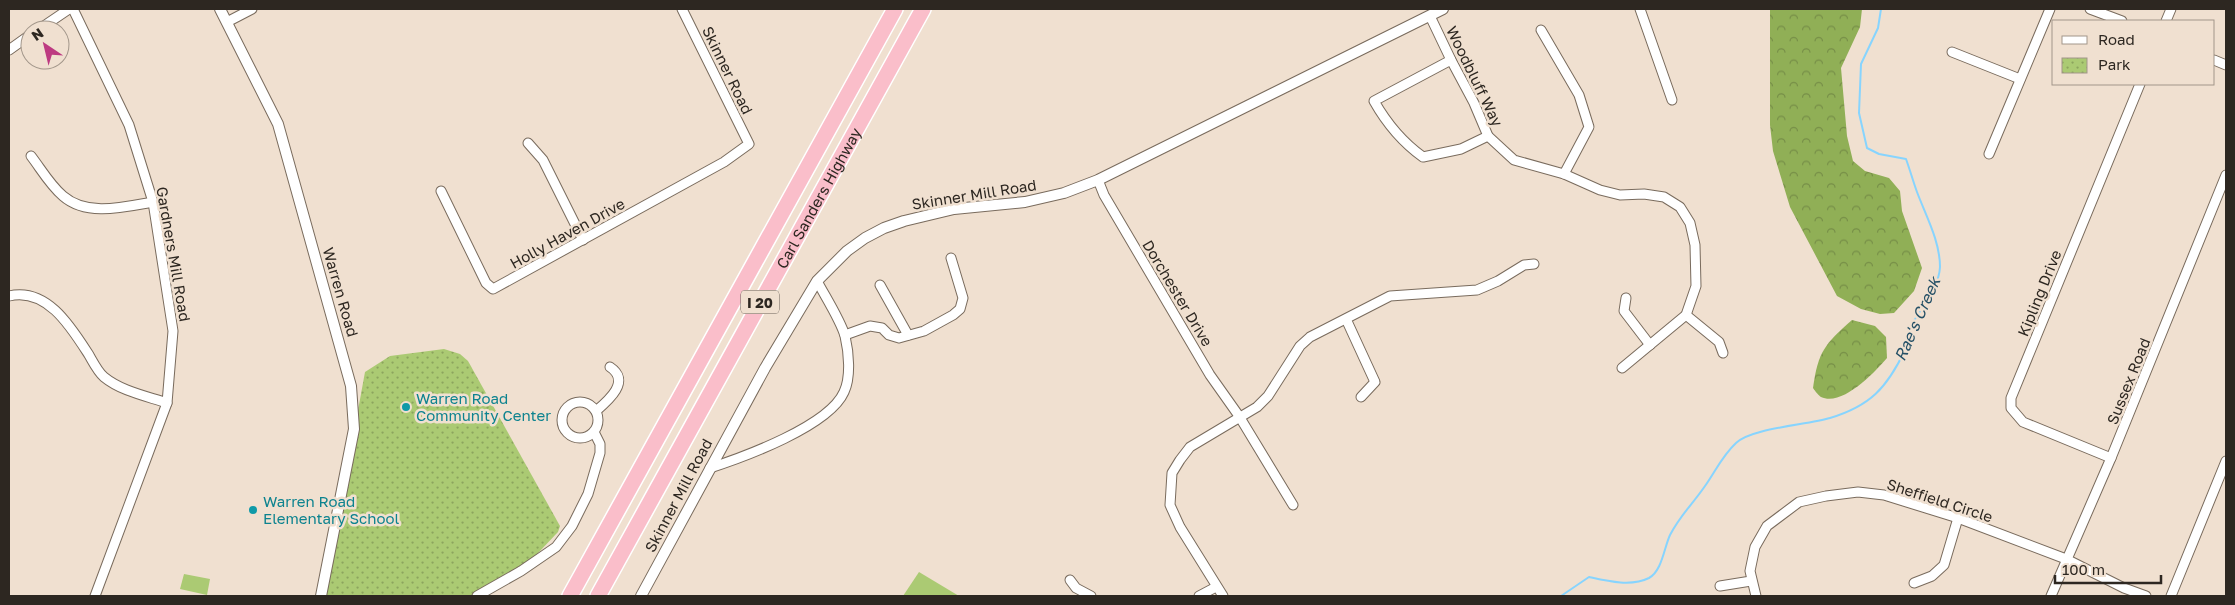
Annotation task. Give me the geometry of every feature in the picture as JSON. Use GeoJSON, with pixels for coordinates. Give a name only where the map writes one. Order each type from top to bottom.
{"type":"FeatureCollection","features":[{"type":"Feature","properties":{"kind":"highway","name":"Carl Sanders Highway"},"geometry":{"type":"LineString","coordinates":[[570,596],[895,9]]}},
{"type":"Feature","properties":{"kind":"highway","name":"Carl Sanders Highway"},"geometry":{"type":"LineString","coordinates":[[598,596],[923,9]]}},
{"type":"Feature","properties":{"kind":"street"},"geometry":{"type":"LineString","coordinates":[[54,20],[71,9]]}},
{"type":"Feature","properties":{"kind":"street","name":"Gardners Mill Road"},"geometry":{"type":"LineString","coordinates":[[71,9],[129,125],[153,202],[173,331],[167,403],[95,596]]}},
{"type":"Feature","properties":{"kind":"street","name":"Warren Road"},"geometry":{"type":"LineString","coordinates":[[220,9],[278,124],[351,386],[354,429],[321,596]]}},
{"type":"Feature","properties":{"kind":"street"},"geometry":{"type":"LineString","coordinates":[[227,22],[252,9]]}},
{"type":"Feature","properties":{"kind":"street","name":"Skinner Road"},"geometry":{"type":"LineString","coordinates":[[682,9],[749,144]]}},
{"type":"Feature","properties":{"kind":"street","name":"Skinner Mill Road"},"geometry":{"type":"LineString","coordinates":[[641,596],[766,368],[818,282],[847,251],[865,238],[884,228],[928,214],[954,209],[1025,202],[1064,193],[1098,180],[1443,9]]}},
{"type":"Feature","properties":{"kind":"street"},"geometry":{"type":"LineString","coordinates":[[1640,9],[1672,100]]}},
{"type":"Feature","properties":{"kind":"street"},"geometry":{"type":"LineString","coordinates":[[1989,154],[2050,9]]}},
{"type":"Feature","properties":{"kind":"street"},"geometry":{"type":"LineString","coordinates":[[2090,9],[2119,20]]}},
{"type":"Feature","properties":{"kind":"street","name":"Woodbluff Way"},"geometry":{"type":"LineString","coordinates":[[1430,16],[1450,60],[1474,103],[1488,136],[1514,160],[1564,174],[1600,190],[1620,195],[1644,194],[1664,197],[1680,207],[1690,223],[1695,245],[1696,286],[1686,315]]}},
{"type":"Feature","properties":{"kind":"street"},"geometry":{"type":"LineString","coordinates":[[1541,30],[1579,95],[1589,127],[1564,174]]}},
{"type":"Feature","properties":{"kind":"street"},"geometry":{"type":"LineString","coordinates":[[9,50],[20,42]]}},
{"type":"Feature","properties":{"kind":"street"},"geometry":{"type":"LineString","coordinates":[[1952,52],[2020,79]]}},
{"type":"Feature","properties":{"kind":"street"},"geometry":{"type":"LineString","coordinates":[[1450,60],[1374,101],[1386,122],[1407,145],[1423,157],[1461,149],[1488,136]]}},
{"type":"Feature","properties":{"kind":"street","name":"Kipling Drive"},"geometry":{"type":"LineString","coordinates":[[2111,458],[2023,422],[2011,408],[2011,398],[2140,85]]}},
{"type":"Feature","properties":{"kind":"street"},"geometry":{"type":"LineString","coordinates":[[528,143],[543,160],[583,240]]}},
{"type":"Feature","properties":{"kind":"street","name":"Holly Haven Drive"},"geometry":{"type":"LineString","coordinates":[[441,191],[486,283],[493,289],[724,162],[749,144]]}},
{"type":"Feature","properties":{"kind":"street"},"geometry":{"type":"LineString","coordinates":[[31,156],[62,196],[75,204],[91,209],[153,202]]}},
{"type":"Feature","properties":{"kind":"street","name":"Sussex Road"},"geometry":{"type":"LineString","coordinates":[[2051,596],[2111,458],[2226,176]]}},
{"type":"Feature","properties":{"kind":"street","name":"Dorchester Drive"},"geometry":{"type":"LineString","coordinates":[[1098,180],[1104,195],[1210,375],[1239,416],[1293,505]]}},
{"type":"Feature","properties":{"kind":"street"},"geometry":{"type":"LineString","coordinates":[[845,335],[870,326],[882,328],[889,335],[899,338],[924,331],[953,315],[960,309],[963,298],[950,258]]}},
{"type":"Feature","properties":{"kind":"street"},"geometry":{"type":"LineString","coordinates":[[1223,596],[1180,527],[1170,505],[1172,473],[1190,447],[1257,406],[1268,396],[1300,346],[1310,337],[1390,296],[1477,290],[1498,281],[1524,266],[1534,264]]}},
{"type":"Feature","properties":{"kind":"street"},"geometry":{"type":"LineString","coordinates":[[710,468],[740,459],[811,424],[829,412],[844,394],[849,378],[845,335],[818,282]]}},
{"type":"Feature","properties":{"kind":"street"},"geometry":{"type":"LineString","coordinates":[[880,285],[908,336]]}},
{"type":"Feature","properties":{"kind":"street"},"geometry":{"type":"LineString","coordinates":[[9,296],[18,294],[42,300],[70,325],[102,376],[119,387],[167,403]]}},
{"type":"Feature","properties":{"kind":"street"},"geometry":{"type":"LineString","coordinates":[[1626,298],[1624,311],[1650,345]]}},
{"type":"Feature","properties":{"kind":"street"},"geometry":{"type":"LineString","coordinates":[[1622,368],[1686,315],[1719,342],[1723,352]]}},
{"type":"Feature","properties":{"kind":"street"},"geometry":{"type":"LineString","coordinates":[[1346,319],[1375,382],[1361,397]]}},
{"type":"Feature","properties":{"kind":"street"},"geometry":{"type":"LineString","coordinates":[[596,411],[612,395],[619,383],[618,375],[610,367]]}},
{"type":"Feature","properties":{"kind":"street"},"geometry":{"type":"LineString","coordinates":[[578,402],[587,403],[596,411],[598,423],[594,432],[584,438],[573,438],[563,428],[562,416],[569,405],[578,402]]}},
{"type":"Feature","properties":{"kind":"street"},"geometry":{"type":"LineString","coordinates":[[477,596],[521,571],[556,547],[572,526],[588,494],[600,453],[600,444],[594,432]]}},
{"type":"Feature","properties":{"kind":"street"},"geometry":{"type":"LineString","coordinates":[[2171,596],[2226,460]]}},
{"type":"Feature","properties":{"kind":"street","name":"Sheffield Circle"},"geometry":{"type":"LineString","coordinates":[[1756,596],[1750,571],[1755,547],[1767,526],[1799,502],[1858,492],[1884,494],[1958,518],[2066,559],[2124,588],[2146,596]]}},
{"type":"Feature","properties":{"kind":"street"},"geometry":{"type":"LineString","coordinates":[[1914,583],[1932,576],[1944,565],[1958,518]]}},
{"type":"Feature","properties":{"kind":"street"},"geometry":{"type":"LineString","coordinates":[[1070,580],[1076,588],[1091,596]]}},
{"type":"Feature","properties":{"kind":"street"},"geometry":{"type":"LineString","coordinates":[[1720,586],[1751,581]]}},
{"type":"Feature","properties":{"kind":"street"},"geometry":{"type":"LineString","coordinates":[[1199,596],[1216,587]]}},
{"type":"Feature","properties":{"kind":"green space"},"geometry":{"type":"Polygon","coordinates":[[[1770,9],[1862,9],[1860,27],[1841,68],[1847,136],[1853,161],[1865,171],[1889,178],[1900,191],[1902,211],[1922,268],[1914,291],[1894,313],[1880,314],[1861,309],[1837,296],[1790,207],[1773,151],[1770,125],[1770,9]]]}},
{"type":"Feature","properties":{"kind":"green space"},"geometry":{"type":"Polygon","coordinates":[[[1852,320],[1875,326],[1886,337],[1887,358],[1875,371],[1848,393],[1829,399],[1821,397],[1813,388],[1820,357],[1829,342],[1852,320]]]}},
{"type":"Feature","properties":{"kind":"green space"},"geometry":{"type":"Polygon","coordinates":[[[444,349],[460,354],[468,361],[560,526],[558,532],[521,571],[475,596],[324,596],[365,372],[390,356],[444,349]]]}},
{"type":"Feature","properties":{"kind":"green space"},"geometry":{"type":"Polygon","coordinates":[[[919,572],[959,596],[903,596],[919,572]]]}},
{"type":"Feature","properties":{"kind":"green space"},"geometry":{"type":"Polygon","coordinates":[[[184,574],[210,579],[207,595],[180,589],[184,574]]]}},
{"type":"Feature","properties":{"kind":"waterway","name":"Rae's Creek"},"geometry":{"type":"LineString","coordinates":[[1561,596],[1589,577],[1627,583],[1649,578],[1660,565],[1670,535],[1678,521],[1736,443],[1743,438],[1766,430],[1830,418],[1856,408],[1876,394],[1898,363],[1906,347],[1914,321],[1937,282],[1940,267],[1935,238],[1906,159],[1879,154],[1867,148],[1859,113],[1861,64],[1878,28],[1881,9]]}},
{"type":"Feature","properties":{"kind":"place","name":"Warren Road Community Center"},"geometry":{"type":"Point","coordinates":[406,407]}},
{"type":"Feature","properties":{"kind":"place","name":"Warren Road Elementary School"},"geometry":{"type":"Point","coordinates":[253,510]}}]}
